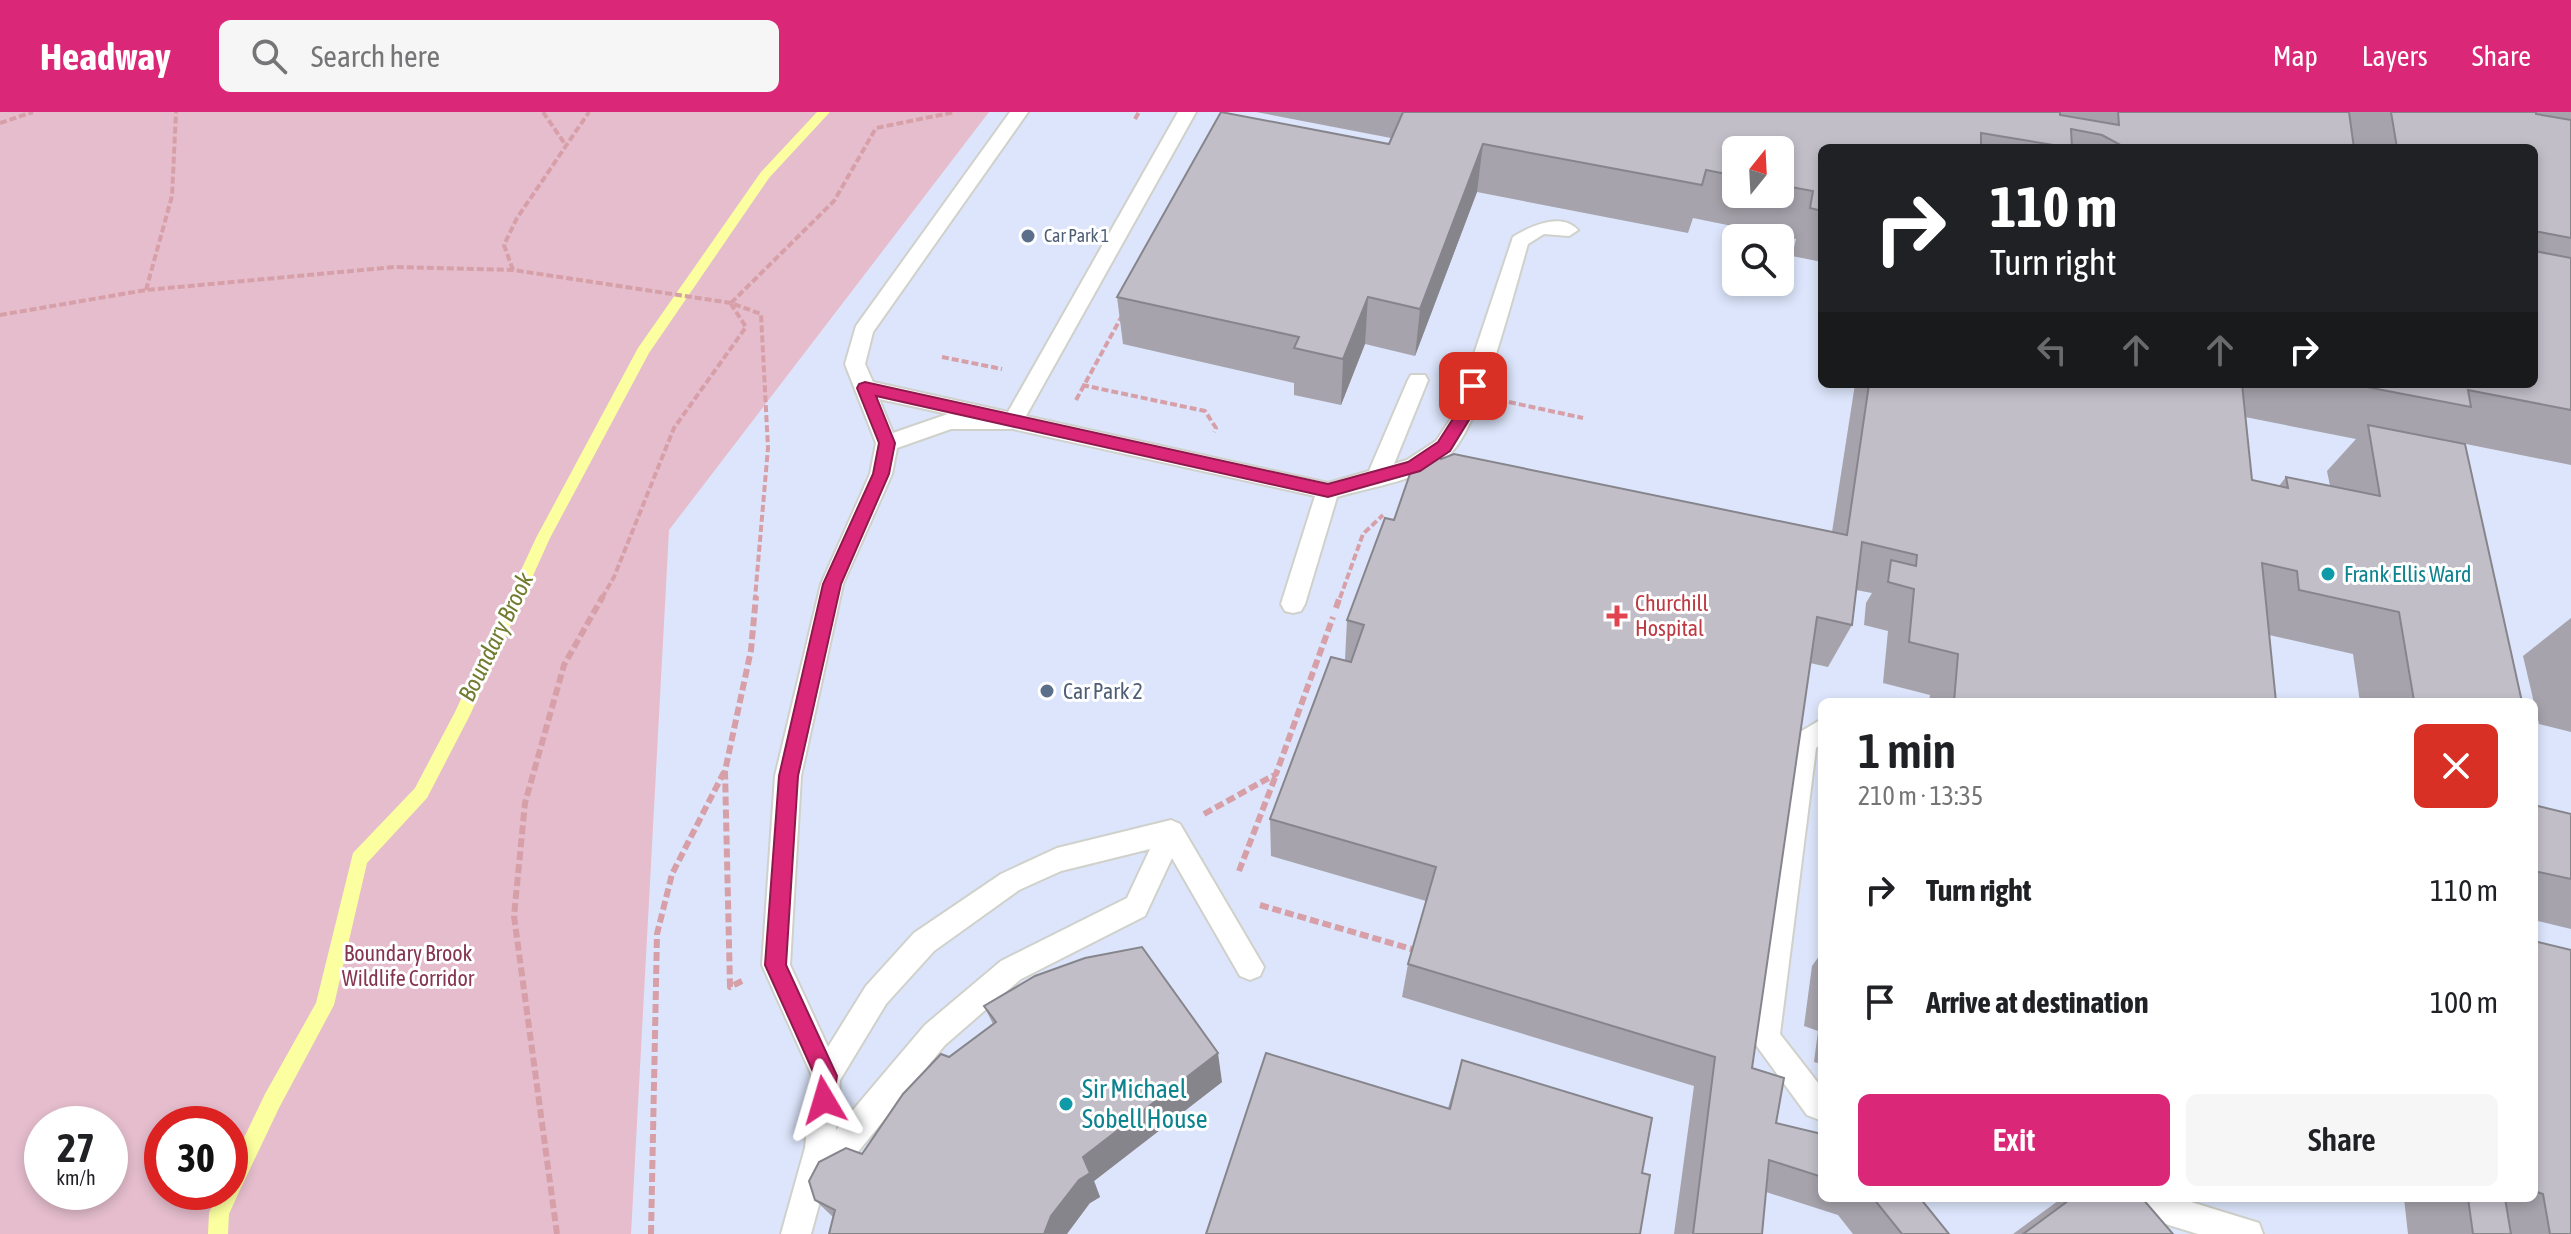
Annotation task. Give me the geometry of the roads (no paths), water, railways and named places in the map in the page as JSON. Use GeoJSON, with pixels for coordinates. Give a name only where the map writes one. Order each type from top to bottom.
{"type":"FeatureCollection","features":[{"type":"Feature","properties":{"kind":"street"},"geometry":{"type":"LineString","coordinates":[[826,1076],[776,965],[788,776],[832,584],[881,474],[887,443],[855,364],[863,331],[1019,112]]}},
{"type":"Feature","properties":{"kind":"street"},"geometry":{"type":"LineString","coordinates":[[1013,421],[1187,112]]}},
{"type":"Feature","properties":{"kind":"street"},"geometry":{"type":"LineString","coordinates":[[865,388],[1328,491],[1414,466],[1444,447],[1464,415],[1520,241],[1541,228],[1569,230]]}},
{"type":"Feature","properties":{"kind":"street"},"geometry":{"type":"LineString","coordinates":[[1377,478],[1418,380]]}},
{"type":"Feature","properties":{"kind":"street"},"geometry":{"type":"LineString","coordinates":[[887,443],[950,421],[1013,421]]}},
{"type":"Feature","properties":{"kind":"street"},"geometry":{"type":"LineString","coordinates":[[1293,604],[1328,491]]}},
{"type":"Feature","properties":{"kind":"street"},"geometry":{"type":"LineString","coordinates":[[1818,732],[1804,743],[1765,1038],[1818,1105]]}},
{"type":"Feature","properties":{"kind":"street"},"geometry":{"type":"LineString","coordinates":[[1171,832],[1250,967]]}},
{"type":"Feature","properties":{"kind":"street"},"geometry":{"type":"LineString","coordinates":[[796,1234],[820,1148],[826,1076],[876,995],[924,942],[1010,882],[1057,860],[1171,832]]}},
{"type":"Feature","properties":{"kind":"street"},"geometry":{"type":"LineString","coordinates":[[820,1148],[847,1143],[935,1035],[1011,970],[1136,907],[1171,832]]}},
{"type":"Feature","properties":{"kind":"street"},"geometry":{"type":"LineString","coordinates":[[2141,1202],[2248,1234]]}},
{"type":"Feature","properties":{"kind":"waterway","name":"Boundary Brook"},"geometry":{"type":"LineString","coordinates":[[248,1151],[325,1005],[359,859],[421,793],[462,715],[543,538],[643,351],[765,175],[824,112]]}},
{"type":"Feature","properties":{"kind":"waterway","name":"Boundary Brook"},"geometry":{"type":"LineString","coordinates":[[218,1234],[220,1210]]}},
{"type":"Feature","properties":{"kind":"place","name":"Car Park 1"},"geometry":{"type":"Point","coordinates":[1028,236]}},
{"type":"Feature","properties":{"kind":"place","name":"Frank Ellis Ward"},"geometry":{"type":"Point","coordinates":[2328,574]}},
{"type":"Feature","properties":{"kind":"place","name":"Churchill Hospital"},"geometry":{"type":"Point","coordinates":[1617,616]}},
{"type":"Feature","properties":{"kind":"place","name":"Car Park 2"},"geometry":{"type":"Point","coordinates":[1047,691]}},
{"type":"Feature","properties":{"kind":"place","name":"Sir Michael Sobell House"},"geometry":{"type":"Point","coordinates":[1066,1104]}},
{"type":"Feature","properties":{"kind":"park label","name":"Boundary Brook Wildlife Corridor"},"geometry":{"type":"Point","coordinates":[408,966]}}]}
